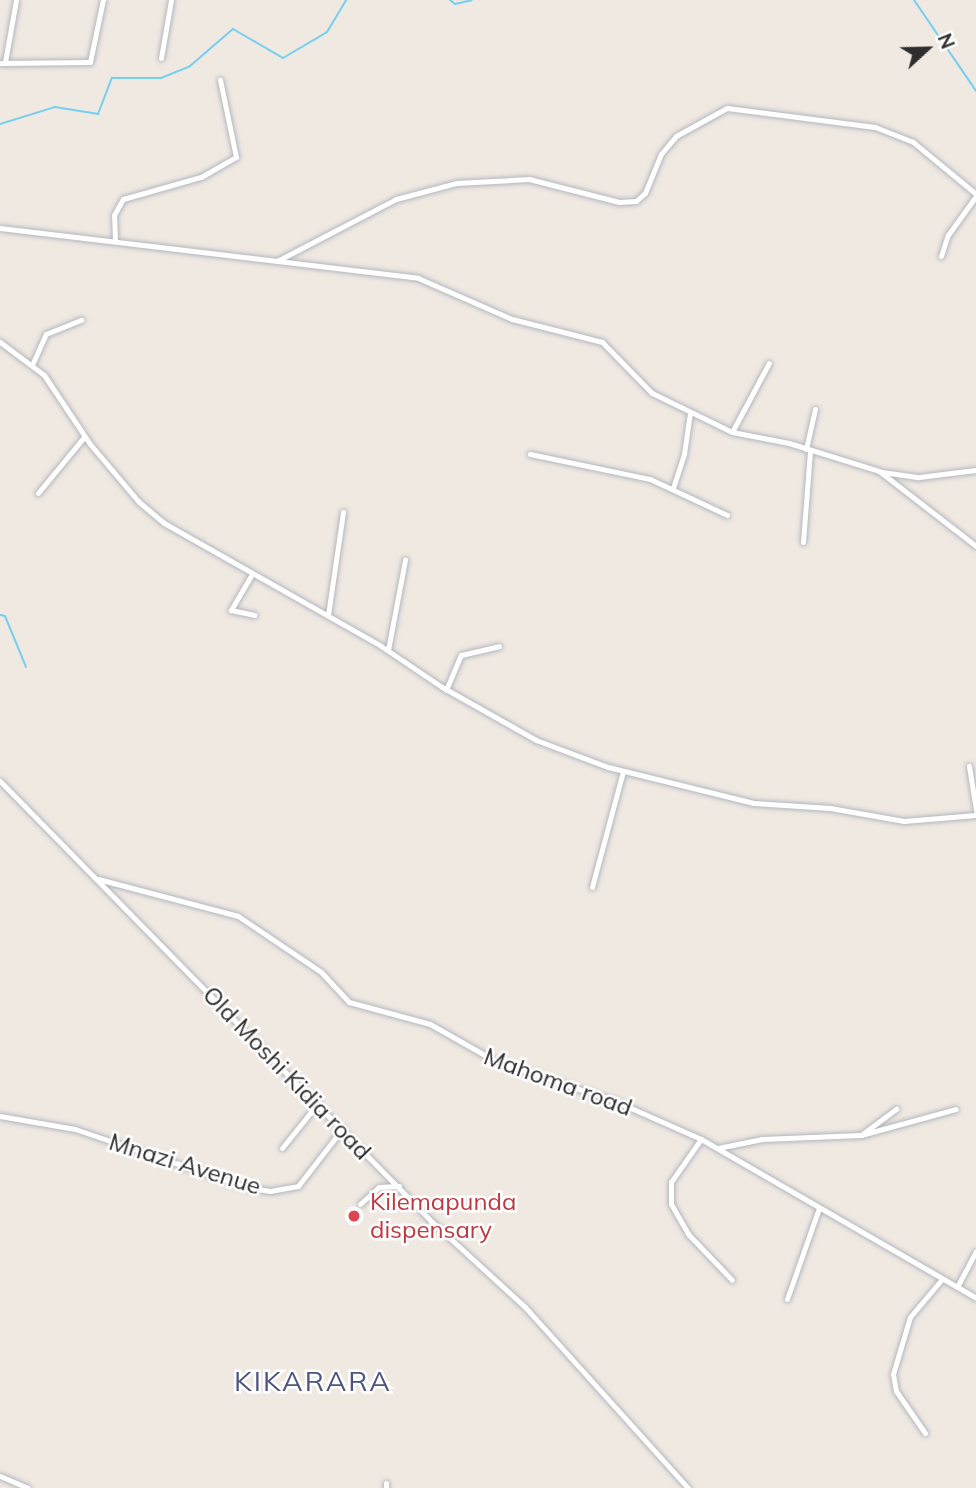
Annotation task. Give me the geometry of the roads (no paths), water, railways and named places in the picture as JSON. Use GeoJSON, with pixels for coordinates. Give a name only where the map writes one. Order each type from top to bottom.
{"type":"FeatureCollection","features":[{"type":"Feature","properties":{"kind":"street"},"geometry":{"type":"LineString","coordinates":[[16,0],[3,62],[90,62],[103,0]]}},
{"type":"Feature","properties":{"kind":"street"},"geometry":{"type":"LineString","coordinates":[[161,58],[171,0]]}},
{"type":"Feature","properties":{"kind":"street"},"geometry":{"type":"LineString","coordinates":[[115,241],[114,215],[123,198],[201,177],[236,158],[220,80]]}},
{"type":"Feature","properties":{"kind":"street"},"geometry":{"type":"LineString","coordinates":[[277,261],[396,199],[456,183],[529,179],[620,202],[635,201],[647,190],[661,154],[676,136],[727,108],[875,127],[913,142],[976,195],[948,235],[941,256]]}},
{"type":"Feature","properties":{"kind":"street"},"geometry":{"type":"LineString","coordinates":[[0,228],[277,261],[397,272],[512,319],[602,342],[652,393],[732,432],[906,477],[976,470]]}},
{"type":"Feature","properties":{"kind":"street"},"geometry":{"type":"LineString","coordinates":[[32,365],[46,334],[81,320]]}},
{"type":"Feature","properties":{"kind":"street"},"geometry":{"type":"LineString","coordinates":[[0,342],[50,382],[84,437],[157,517],[388,650],[446,690],[556,749],[623,771],[754,803],[830,808],[904,821],[976,813],[969,766]]}},
{"type":"Feature","properties":{"kind":"street"},"geometry":{"type":"LineString","coordinates":[[732,432],[769,363]]}},
{"type":"Feature","properties":{"kind":"street"},"geometry":{"type":"LineString","coordinates":[[803,542],[808,450],[815,409]]}},
{"type":"Feature","properties":{"kind":"street"},"geometry":{"type":"LineString","coordinates":[[673,488],[684,454],[690,413]]}},
{"type":"Feature","properties":{"kind":"street"},"geometry":{"type":"LineString","coordinates":[[38,494],[84,437]]}},
{"type":"Feature","properties":{"kind":"street"},"geometry":{"type":"LineString","coordinates":[[530,454],[650,479],[727,515]]}},
{"type":"Feature","properties":{"kind":"street"},"geometry":{"type":"LineString","coordinates":[[879,471],[976,546]]}},
{"type":"Feature","properties":{"kind":"street"},"geometry":{"type":"LineString","coordinates":[[328,615],[343,512]]}},
{"type":"Feature","properties":{"kind":"street"},"geometry":{"type":"LineString","coordinates":[[388,650],[405,560]]}},
{"type":"Feature","properties":{"kind":"street"},"geometry":{"type":"LineString","coordinates":[[252,574],[231,610],[254,615]]}},
{"type":"Feature","properties":{"kind":"street"},"geometry":{"type":"LineString","coordinates":[[446,690],[461,655],[499,646]]}},
{"type":"Feature","properties":{"kind":"street"},"geometry":{"type":"LineString","coordinates":[[592,887],[623,771]]}},
{"type":"Feature","properties":{"kind":"street","name":"Old Moshi Kidia road"},"geometry":{"type":"LineString","coordinates":[[0,781],[399,1186],[525,1307],[688,1488]]}},
{"type":"Feature","properties":{"kind":"street","name":"Mahoma road"},"geometry":{"type":"LineString","coordinates":[[98,879],[238,916],[321,972],[349,1002],[430,1024],[497,1062],[615,1101],[701,1139],[976,1298]]}},
{"type":"Feature","properties":{"kind":"street"},"geometry":{"type":"LineString","coordinates":[[282,1148],[318,1103]]}},
{"type":"Feature","properties":{"kind":"street"},"geometry":{"type":"LineString","coordinates":[[861,1135],[896,1109]]}},
{"type":"Feature","properties":{"kind":"street"},"geometry":{"type":"LineString","coordinates":[[718,1148],[762,1139],[861,1135],[956,1109]]}},
{"type":"Feature","properties":{"kind":"street","name":"Mnazi Avenue"},"geometry":{"type":"LineString","coordinates":[[0,1116],[75,1129],[244,1187],[270,1191],[298,1186],[343,1128]]}},
{"type":"Feature","properties":{"kind":"street"},"geometry":{"type":"LineString","coordinates":[[701,1139],[671,1182],[670,1204],[689,1235],[732,1280]]}},
{"type":"Feature","properties":{"kind":"street"},"geometry":{"type":"LineString","coordinates":[[360,1204],[379,1187],[399,1186]]}},
{"type":"Feature","properties":{"kind":"street"},"geometry":{"type":"LineString","coordinates":[[787,1299],[819,1208]]}},
{"type":"Feature","properties":{"kind":"street"},"geometry":{"type":"LineString","coordinates":[[957,1287],[976,1252]]}},
{"type":"Feature","properties":{"kind":"street"},"geometry":{"type":"LineString","coordinates":[[925,1433],[896,1391],[893,1374],[910,1317],[942,1279]]}},
{"type":"Feature","properties":{"kind":"street"},"geometry":{"type":"LineString","coordinates":[[0,1476],[28,1488]]}},
{"type":"Feature","properties":{"kind":"waterway"},"geometry":{"type":"LineString","coordinates":[[0,124],[55,107],[98,114],[112,78],[161,78],[190,66],[233,29],[283,58],[327,32],[346,0]]}},
{"type":"Feature","properties":{"kind":"waterway"},"geometry":{"type":"LineString","coordinates":[[450,0],[455,4],[472,0]]}},
{"type":"Feature","properties":{"kind":"waterway"},"geometry":{"type":"LineString","coordinates":[[914,0],[976,91]]}},
{"type":"Feature","properties":{"kind":"waterway"},"geometry":{"type":"LineString","coordinates":[[0,615],[5,616],[26,667]]}},
{"type":"Feature","properties":{"kind":"place","name":"Kilemapunda dispensary"},"geometry":{"type":"Point","coordinates":[354,1216]}},
{"type":"Feature","properties":{"kind":"district","name":"KIKARARA"},"geometry":{"type":"Point","coordinates":[313,1381]}}]}
